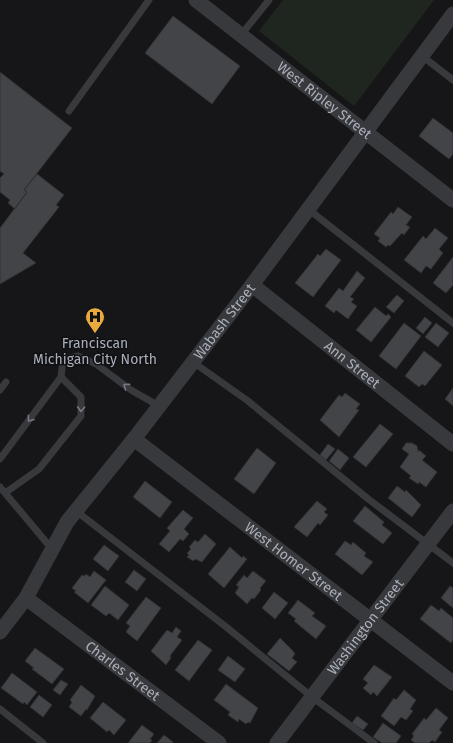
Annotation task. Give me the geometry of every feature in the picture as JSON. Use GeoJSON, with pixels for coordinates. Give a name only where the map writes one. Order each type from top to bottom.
{"type":"FeatureCollection","features":[{"type":"Feature","properties":{"kind":"street","name":"West Ripley Street"},"geometry":{"type":"LineString","coordinates":[[196,0],[453,200]]}},
{"type":"Feature","properties":{"kind":"street","name":"Wabash Street"},"geometry":{"type":"LineString","coordinates":[[0,632],[26,598],[67,522],[134,439],[252,285],[453,14]]}},
{"type":"Feature","properties":{"kind":"street","name":"Ann Street"},"geometry":{"type":"LineString","coordinates":[[252,285],[453,444]]}},
{"type":"Feature","properties":{"kind":"street","name":"West Homer Street"},"geometry":{"type":"LineString","coordinates":[[134,439],[453,684]]}},
{"type":"Feature","properties":{"kind":"street","name":"Washington Street"},"geometry":{"type":"LineString","coordinates":[[277,743],[453,511]]}},
{"type":"Feature","properties":{"kind":"street","name":"Charles Street"},"geometry":{"type":"LineString","coordinates":[[26,598],[219,743]]}},
{"type":"Feature","properties":{"kind":"lane"},"geometry":{"type":"LineString","coordinates":[[69,111],[149,0]]}},
{"type":"Feature","properties":{"kind":"lane"},"geometry":{"type":"LineString","coordinates":[[242,35],[269,0]]}},
{"type":"Feature","properties":{"kind":"lane"},"geometry":{"type":"LineString","coordinates":[[422,56],[453,80]]}},
{"type":"Feature","properties":{"kind":"lane"},"geometry":{"type":"LineString","coordinates":[[308,209],[453,323]]}},
{"type":"Feature","properties":{"kind":"lane"},"geometry":{"type":"LineString","coordinates":[[0,459],[61,377],[63,360],[78,356],[96,364],[131,390],[159,406]]}},
{"type":"Feature","properties":{"kind":"lane"},"geometry":{"type":"LineString","coordinates":[[193,362],[248,401],[367,498],[453,563]]}},
{"type":"Feature","properties":{"kind":"lane"},"geometry":{"type":"LineString","coordinates":[[5,493],[40,469],[81,416],[81,398],[61,377]]}},
{"type":"Feature","properties":{"kind":"lane"},"geometry":{"type":"LineString","coordinates":[[0,390],[6,382]]}},
{"type":"Feature","properties":{"kind":"lane"},"geometry":{"type":"LineString","coordinates":[[0,487],[52,549]]}},
{"type":"Feature","properties":{"kind":"lane"},"geometry":{"type":"LineString","coordinates":[[76,511],[225,626],[312,697],[374,743]]}},
{"type":"Feature","properties":{"kind":"lane"},"geometry":{"type":"LineString","coordinates":[[0,709],[43,743]]}},
{"type":"Feature","properties":{"kind":"shaded area"},"geometry":{"type":"Polygon","coordinates":[[[283,0],[434,0],[354,106],[259,31],[283,0]]]}},
{"type":"Feature","properties":{"kind":"building"},"geometry":{"type":"Polygon","coordinates":[[[173,16],[240,66],[212,104],[145,53],[173,16]]]}},
{"type":"Feature","properties":{"kind":"building"},"geometry":{"type":"Polygon","coordinates":[[[0,72],[72,128],[24,190],[27,192],[15,209],[8,203],[10,200],[0,192],[0,178],[4,174],[0,171],[0,72]]]}},
{"type":"Feature","properties":{"kind":"building"},"geometry":{"type":"Polygon","coordinates":[[[433,118],[453,133],[453,154],[449,159],[419,136],[433,118]]]}},
{"type":"Feature","properties":{"kind":"building"},"geometry":{"type":"Polygon","coordinates":[[[37,174],[64,195],[56,205],[59,207],[23,253],[36,263],[0,284],[0,228],[27,192],[24,190],[37,174]]]}},
{"type":"Feature","properties":{"kind":"building"},"geometry":{"type":"Polygon","coordinates":[[[398,207],[412,217],[406,225],[410,227],[404,235],[402,233],[390,246],[388,245],[386,247],[378,241],[380,238],[374,234],[391,212],[393,214],[398,207]]]}},
{"type":"Feature","properties":{"kind":"building"},"geometry":{"type":"Polygon","coordinates":[[[435,228],[448,238],[439,249],[443,253],[431,269],[426,266],[421,273],[404,260],[423,236],[426,239],[435,228]]]}},
{"type":"Feature","properties":{"kind":"building"},"geometry":{"type":"Polygon","coordinates":[[[326,249],[341,260],[313,297],[295,283],[318,254],[320,256],[326,249]]]}},
{"type":"Feature","properties":{"kind":"building"},"geometry":{"type":"Polygon","coordinates":[[[453,257],[453,285],[446,293],[433,283],[453,257]]]}},
{"type":"Feature","properties":{"kind":"building"},"geometry":{"type":"Polygon","coordinates":[[[357,271],[365,278],[350,297],[354,299],[351,302],[357,306],[348,319],[336,310],[334,313],[325,306],[339,288],[343,291],[357,271]]]}},
{"type":"Feature","properties":{"kind":"building"},"geometry":{"type":"Polygon","coordinates":[[[397,295],[404,301],[394,313],[386,307],[397,295]]]}},
{"type":"Feature","properties":{"kind":"building"},"geometry":{"type":"Polygon","coordinates":[[[375,307],[386,316],[388,314],[391,317],[371,342],[356,330],[375,307]]]}},
{"type":"Feature","properties":{"kind":"building"},"geometry":{"type":"Polygon","coordinates":[[[425,317],[432,323],[423,334],[416,328],[425,317]]]}},
{"type":"Feature","properties":{"kind":"building"},"geometry":{"type":"Polygon","coordinates":[[[404,323],[421,336],[396,369],[379,356],[404,323]]]}},
{"type":"Feature","properties":{"kind":"building"},"geometry":{"type":"Polygon","coordinates":[[[436,323],[449,333],[438,347],[425,337],[436,323]]]}},
{"type":"Feature","properties":{"kind":"building"},"geometry":{"type":"Polygon","coordinates":[[[424,351],[442,365],[425,386],[422,384],[419,387],[405,376],[424,351]]]}},
{"type":"Feature","properties":{"kind":"building"},"geometry":{"type":"Polygon","coordinates":[[[453,388],[453,406],[445,399],[453,388]]]}},
{"type":"Feature","properties":{"kind":"building"},"geometry":{"type":"Polygon","coordinates":[[[345,393],[360,404],[356,409],[359,410],[339,437],[320,420],[339,395],[342,397],[345,393]]]}},
{"type":"Feature","properties":{"kind":"building"},"geometry":{"type":"Polygon","coordinates":[[[380,424],[393,434],[366,467],[353,457],[380,424]]]}},
{"type":"Feature","properties":{"kind":"building"},"geometry":{"type":"Polygon","coordinates":[[[406,443],[412,443],[417,446],[418,452],[419,450],[426,456],[422,460],[437,472],[426,487],[409,478],[411,476],[400,467],[409,454],[402,449],[406,443]]]}},
{"type":"Feature","properties":{"kind":"building"},"geometry":{"type":"Polygon","coordinates":[[[328,444],[335,449],[326,460],[320,455],[328,444]]]}},
{"type":"Feature","properties":{"kind":"building"},"geometry":{"type":"Polygon","coordinates":[[[257,448],[276,463],[254,494],[234,479],[257,448]]]}},
{"type":"Feature","properties":{"kind":"building"},"geometry":{"type":"Polygon","coordinates":[[[338,449],[349,458],[340,470],[329,461],[338,449]]]}},
{"type":"Feature","properties":{"kind":"building"},"geometry":{"type":"Polygon","coordinates":[[[145,481],[172,502],[160,518],[133,497],[145,481]]]}},
{"type":"Feature","properties":{"kind":"building"},"geometry":{"type":"Polygon","coordinates":[[[397,486],[405,492],[406,490],[421,505],[412,517],[388,498],[397,486]]]}},
{"type":"Feature","properties":{"kind":"building"},"geometry":{"type":"Polygon","coordinates":[[[317,501],[327,509],[324,512],[328,515],[320,525],[318,523],[307,537],[294,527],[317,501]]]}},
{"type":"Feature","properties":{"kind":"building"},"geometry":{"type":"Polygon","coordinates":[[[365,506],[384,522],[382,525],[392,533],[383,544],[353,521],[365,506]]]}},
{"type":"Feature","properties":{"kind":"building"},"geometry":{"type":"Polygon","coordinates":[[[183,510],[193,518],[184,529],[189,534],[183,541],[180,539],[169,552],[159,544],[170,531],[167,528],[183,510]]]}},
{"type":"Feature","properties":{"kind":"building"},"geometry":{"type":"Polygon","coordinates":[[[205,534],[216,544],[202,562],[195,559],[193,561],[187,557],[189,555],[187,553],[191,549],[189,547],[195,540],[198,542],[205,534]]]}},
{"type":"Feature","properties":{"kind":"building"},"geometry":{"type":"Polygon","coordinates":[[[345,541],[351,545],[353,542],[366,553],[364,556],[373,562],[362,575],[335,554],[345,541]]]}},
{"type":"Feature","properties":{"kind":"building"},"geometry":{"type":"Polygon","coordinates":[[[104,545],[119,556],[108,571],[93,559],[104,545]]]}},
{"type":"Feature","properties":{"kind":"building"},"geometry":{"type":"Polygon","coordinates":[[[230,547],[242,558],[243,556],[247,559],[224,588],[208,574],[230,547]]]}},
{"type":"Feature","properties":{"kind":"building"},"geometry":{"type":"Polygon","coordinates":[[[134,570],[146,579],[137,591],[125,582],[134,570]]]}},
{"type":"Feature","properties":{"kind":"building"},"geometry":{"type":"Polygon","coordinates":[[[94,571],[106,580],[88,603],[74,592],[76,591],[72,588],[82,575],[85,576],[86,574],[90,577],[94,571]]]}},
{"type":"Feature","properties":{"kind":"building"},"geometry":{"type":"Polygon","coordinates":[[[253,571],[266,581],[254,599],[252,598],[247,604],[235,593],[239,587],[236,585],[244,575],[247,578],[253,571]]]}},
{"type":"Feature","properties":{"kind":"building"},"geometry":{"type":"Polygon","coordinates":[[[105,586],[129,605],[118,620],[109,613],[106,616],[91,605],[105,586]]]}},
{"type":"Feature","properties":{"kind":"building"},"geometry":{"type":"Polygon","coordinates":[[[450,586],[453,588],[453,608],[441,598],[450,586]]]}},
{"type":"Feature","properties":{"kind":"building"},"geometry":{"type":"Polygon","coordinates":[[[274,592],[288,603],[275,619],[262,608],[274,592]]]}},
{"type":"Feature","properties":{"kind":"building"},"geometry":{"type":"Polygon","coordinates":[[[146,597],[161,608],[137,641],[126,632],[130,626],[126,623],[146,597]]]}},
{"type":"Feature","properties":{"kind":"building"},"geometry":{"type":"Polygon","coordinates":[[[298,600],[315,613],[312,616],[326,626],[316,639],[294,621],[296,619],[288,613],[298,600]]]}},
{"type":"Feature","properties":{"kind":"building"},"geometry":{"type":"Polygon","coordinates":[[[431,605],[439,611],[441,608],[453,618],[453,640],[451,643],[420,619],[431,605]]]}},
{"type":"Feature","properties":{"kind":"building"},"geometry":{"type":"Polygon","coordinates":[[[176,627],[181,631],[177,637],[182,640],[170,656],[171,658],[166,665],[151,651],[167,630],[172,633],[176,627]]]}},
{"type":"Feature","properties":{"kind":"building"},"geometry":{"type":"Polygon","coordinates":[[[280,638],[295,654],[292,658],[297,662],[289,671],[267,654],[280,638]]]}},
{"type":"Feature","properties":{"kind":"building"},"geometry":{"type":"Polygon","coordinates":[[[198,640],[212,650],[189,681],[175,670],[198,640]]]}},
{"type":"Feature","properties":{"kind":"building"},"geometry":{"type":"Polygon","coordinates":[[[35,648],[64,669],[52,684],[32,669],[34,668],[25,661],[35,648]]]}},
{"type":"Feature","properties":{"kind":"building"},"geometry":{"type":"Polygon","coordinates":[[[228,656],[245,669],[235,682],[218,670],[228,656]]]}},
{"type":"Feature","properties":{"kind":"building"},"geometry":{"type":"Polygon","coordinates":[[[374,665],[392,677],[377,696],[373,692],[371,695],[363,688],[368,683],[363,679],[374,665]]]}},
{"type":"Feature","properties":{"kind":"building"},"geometry":{"type":"Polygon","coordinates":[[[12,673],[37,692],[27,705],[24,702],[23,704],[1,688],[12,673]]]}},
{"type":"Feature","properties":{"kind":"building"},"geometry":{"type":"Polygon","coordinates":[[[61,680],[68,684],[60,695],[53,690],[61,680]]]}},
{"type":"Feature","properties":{"kind":"building"},"geometry":{"type":"Polygon","coordinates":[[[226,684],[258,708],[250,723],[248,722],[246,724],[239,719],[238,722],[228,715],[230,712],[214,700],[226,684]]]}},
{"type":"Feature","properties":{"kind":"building"},"geometry":{"type":"Polygon","coordinates":[[[81,685],[95,696],[87,710],[86,709],[81,716],[69,707],[72,702],[70,700],[81,685]]]}},
{"type":"Feature","properties":{"kind":"building"},"geometry":{"type":"Polygon","coordinates":[[[404,690],[416,700],[410,709],[413,711],[406,720],[401,717],[394,726],[381,716],[394,698],[396,700],[404,690]]]}},
{"type":"Feature","properties":{"kind":"building"},"geometry":{"type":"Polygon","coordinates":[[[39,695],[52,705],[43,717],[30,707],[39,695]]]}},
{"type":"Feature","properties":{"kind":"building"},"geometry":{"type":"Polygon","coordinates":[[[103,702],[126,720],[114,735],[109,730],[107,732],[90,718],[103,702]]]}},
{"type":"Feature","properties":{"kind":"building"},"geometry":{"type":"Polygon","coordinates":[[[436,708],[448,718],[439,730],[442,732],[435,742],[432,740],[429,743],[415,743],[411,740],[414,736],[412,734],[424,718],[426,720],[436,708]]]}},
{"type":"Feature","properties":{"kind":"building"},"geometry":{"type":"Polygon","coordinates":[[[357,716],[368,724],[363,730],[352,723],[357,716]]]}},
{"type":"Feature","properties":{"kind":"building"},"geometry":{"type":"Polygon","coordinates":[[[383,723],[401,736],[396,743],[382,743],[373,737],[383,723]]]}},
{"type":"Feature","properties":{"kind":"building"},"geometry":{"type":"Polygon","coordinates":[[[142,725],[154,734],[150,739],[152,740],[150,743],[128,743],[142,725]]]}},
{"type":"Feature","properties":{"kind":"building"},"geometry":{"type":"Polygon","coordinates":[[[164,735],[173,742],[173,743],[157,743],[164,735]]]}},
{"type":"Feature","properties":{"kind":"place","name":"Franciscan Michigan City North"},"geometry":{"type":"Point","coordinates":[95,334]}}]}
